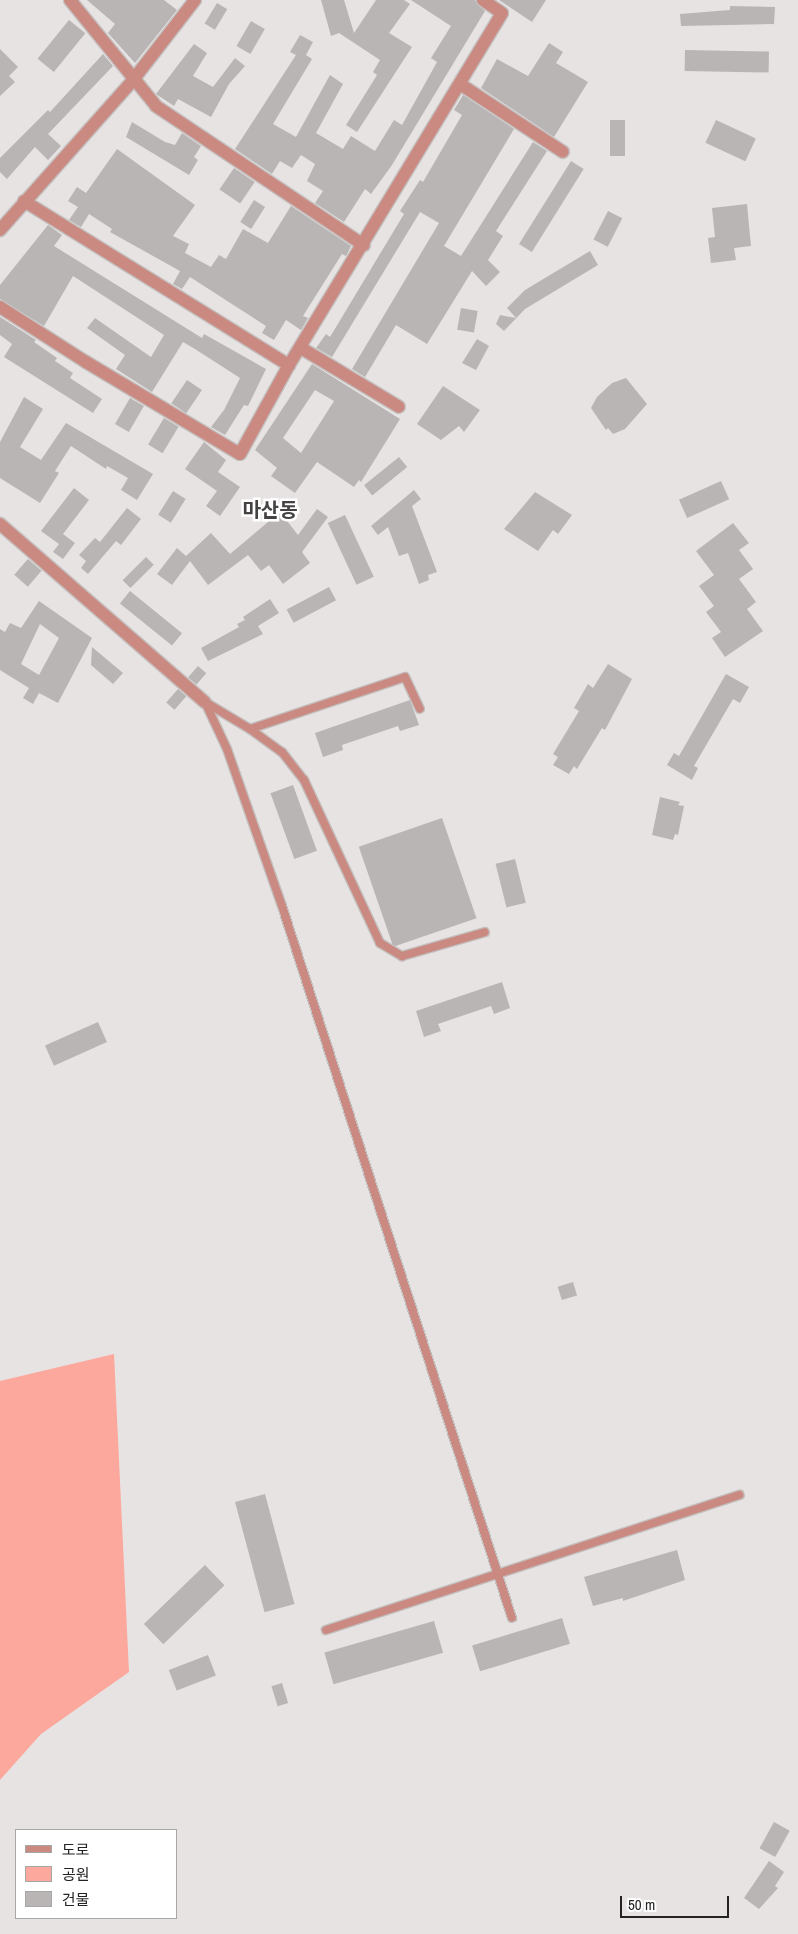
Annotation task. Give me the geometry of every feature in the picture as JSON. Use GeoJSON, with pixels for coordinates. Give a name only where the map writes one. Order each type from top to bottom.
{"type":"FeatureCollection","features":[{"type":"Feature","properties":{"kind":"street"},"geometry":{"type":"LineString","coordinates":[[70,0],[156,106],[364,245]]}},
{"type":"Feature","properties":{"kind":"street"},"geometry":{"type":"LineString","coordinates":[[0,230],[133,80],[196,0]]}},
{"type":"Feature","properties":{"kind":"street"},"geometry":{"type":"LineString","coordinates":[[0,307],[86,362],[240,454],[290,365],[502,13],[483,0]]}},
{"type":"Feature","properties":{"kind":"street"},"geometry":{"type":"LineString","coordinates":[[460,84],[563,152]]}},
{"type":"Feature","properties":{"kind":"street"},"geometry":{"type":"LineString","coordinates":[[24,202],[290,365]]}},
{"type":"Feature","properties":{"kind":"street"},"geometry":{"type":"LineString","coordinates":[[301,348],[399,407]]}},
{"type":"Feature","properties":{"kind":"street"},"geometry":{"type":"LineString","coordinates":[[0,524],[206,702]]}},
{"type":"Feature","properties":{"kind":"lane"},"geometry":{"type":"LineString","coordinates":[[250,729],[405,677],[420,709]]}},
{"type":"Feature","properties":{"kind":"lane"},"geometry":{"type":"LineString","coordinates":[[206,702],[250,729],[282,752],[304,780],[380,943],[402,956],[485,932]]}},
{"type":"Feature","properties":{"kind":"lane"},"geometry":{"type":"LineString","coordinates":[[206,702],[227,749],[288,924],[512,1618]]}},
{"type":"Feature","properties":{"kind":"lane"},"geometry":{"type":"LineString","coordinates":[[326,1630],[740,1495]]}},
{"type":"Feature","properties":{"kind":"green space"},"geometry":{"type":"Polygon","coordinates":[[[114,1354],[129,1672],[41,1734],[0,1780],[0,1381],[114,1354]]]}},
{"type":"Feature","properties":{"kind":"building"},"geometry":{"type":"Polygon","coordinates":[[[87,0],[164,0],[177,10],[135,63],[108,33],[115,24],[87,0]]]}},
{"type":"Feature","properties":{"kind":"building"},"geometry":{"type":"Polygon","coordinates":[[[321,0],[344,0],[354,33],[376,0],[404,0],[410,4],[389,33],[412,47],[357,132],[346,125],[377,75],[373,72],[380,60],[339,33],[331,36],[321,0]]]}},
{"type":"Feature","properties":{"kind":"building"},"geometry":{"type":"Polygon","coordinates":[[[411,0],[475,0],[485,11],[392,165],[371,194],[365,189],[344,222],[315,203],[323,191],[307,181],[315,164],[301,155],[292,168],[280,161],[272,174],[235,149],[296,55],[290,52],[300,35],[313,42],[306,55],[312,59],[273,124],[296,137],[330,75],[343,84],[316,133],[343,149],[351,136],[375,151],[394,120],[402,125],[437,62],[431,58],[451,26],[411,0]]]}},
{"type":"Feature","properties":{"kind":"building"},"geometry":{"type":"Polygon","coordinates":[[[499,0],[546,0],[532,22],[499,0]]]}},
{"type":"Feature","properties":{"kind":"building"},"geometry":{"type":"Polygon","coordinates":[[[217,3],[227,9],[215,30],[205,24],[217,3]]]}},
{"type":"Feature","properties":{"kind":"building"},"geometry":{"type":"Polygon","coordinates":[[[730,6],[775,7],[774,24],[681,26],[680,14],[730,10],[730,6]]]}},
{"type":"Feature","properties":{"kind":"building"},"geometry":{"type":"Polygon","coordinates":[[[69,20],[85,33],[54,72],[38,59],[69,20]]]}},
{"type":"Feature","properties":{"kind":"building"},"geometry":{"type":"Polygon","coordinates":[[[251,21],[265,29],[250,54],[236,46],[251,21]]]}},
{"type":"Feature","properties":{"kind":"building"},"geometry":{"type":"Polygon","coordinates":[[[549,43],[563,52],[556,63],[588,82],[554,137],[481,88],[497,59],[528,76],[549,43]]]}},
{"type":"Feature","properties":{"kind":"building"},"geometry":{"type":"Polygon","coordinates":[[[194,44],[207,53],[193,76],[213,87],[235,58],[245,66],[229,84],[211,117],[178,99],[174,106],[156,94],[194,44]]]}},
{"type":"Feature","properties":{"kind":"building"},"geometry":{"type":"Polygon","coordinates":[[[0,49],[18,67],[9,76],[15,82],[0,96],[0,49]]]}},
{"type":"Feature","properties":{"kind":"building"},"geometry":{"type":"Polygon","coordinates":[[[685,50],[769,51],[769,72],[685,71],[685,50]]]}},
{"type":"Feature","properties":{"kind":"building"},"geometry":{"type":"Polygon","coordinates":[[[103,54],[113,66],[48,134],[61,146],[48,160],[35,147],[7,179],[0,172],[0,158],[48,110],[50,112],[103,54]]]}},
{"type":"Feature","properties":{"kind":"building"},"geometry":{"type":"Polygon","coordinates":[[[463,95],[514,129],[444,246],[461,256],[533,142],[547,151],[496,231],[503,236],[488,260],[500,272],[486,286],[472,271],[427,344],[396,325],[365,377],[352,369],[439,223],[420,212],[332,357],[316,348],[326,334],[330,337],[404,214],[400,211],[420,180],[423,182],[462,115],[454,110],[463,95]]]}},
{"type":"Feature","properties":{"kind":"building"},"geometry":{"type":"Polygon","coordinates":[[[610,120],[625,120],[625,156],[610,156],[610,120]]]}},
{"type":"Feature","properties":{"kind":"building"},"geometry":{"type":"Polygon","coordinates":[[[716,120],[756,139],[745,161],[705,143],[716,120]]]}},
{"type":"Feature","properties":{"kind":"building"},"geometry":{"type":"Polygon","coordinates":[[[132,122],[165,142],[175,145],[182,133],[201,146],[194,157],[198,160],[189,175],[126,137],[132,122]]]}},
{"type":"Feature","properties":{"kind":"building"},"geometry":{"type":"Polygon","coordinates":[[[117,149],[195,205],[173,236],[189,244],[185,253],[211,267],[219,255],[226,259],[243,229],[268,243],[291,206],[351,246],[346,256],[342,254],[303,316],[308,318],[301,330],[286,320],[274,340],[262,333],[266,326],[190,277],[182,289],[173,284],[180,271],[110,232],[112,229],[89,214],[81,227],[69,220],[78,207],[68,201],[77,187],[86,193],[117,149]]]}},
{"type":"Feature","properties":{"kind":"building"},"geometry":{"type":"Polygon","coordinates":[[[571,161],[584,169],[532,252],[519,244],[571,161]]]}},
{"type":"Feature","properties":{"kind":"building"},"geometry":{"type":"Polygon","coordinates":[[[234,168],[255,182],[240,204],[219,190],[234,168]]]}},
{"type":"Feature","properties":{"kind":"building"},"geometry":{"type":"Polygon","coordinates":[[[254,200],[265,207],[251,229],[240,222],[254,200]]]}},
{"type":"Feature","properties":{"kind":"building"},"geometry":{"type":"Polygon","coordinates":[[[747,204],[751,246],[734,248],[736,260],[711,263],[708,238],[715,237],[712,208],[747,204]]]}},
{"type":"Feature","properties":{"kind":"building"},"geometry":{"type":"Polygon","coordinates":[[[608,211],[622,218],[608,247],[593,240],[608,211]]]}},
{"type":"Feature","properties":{"kind":"building"},"geometry":{"type":"Polygon","coordinates":[[[48,225],[62,235],[54,246],[202,338],[204,334],[266,369],[248,406],[244,405],[225,435],[211,427],[224,410],[240,378],[195,349],[183,342],[152,392],[116,369],[125,355],[87,328],[95,318],[151,357],[164,335],[73,276],[44,326],[0,299],[0,285],[48,225]]]}},
{"type":"Feature","properties":{"kind":"building"},"geometry":{"type":"Polygon","coordinates":[[[590,251],[598,265],[525,309],[504,331],[496,324],[500,315],[516,318],[507,308],[525,290],[590,251]]]}},
{"type":"Feature","properties":{"kind":"building"},"geometry":{"type":"Polygon","coordinates":[[[461,308],[478,311],[474,333],[457,330],[461,308]]]}},
{"type":"Feature","properties":{"kind":"building"},"geometry":{"type":"Polygon","coordinates":[[[0,317],[36,340],[34,342],[57,358],[55,361],[73,373],[70,378],[102,399],[93,413],[4,357],[12,344],[0,335],[0,317]]]}},
{"type":"Feature","properties":{"kind":"building"},"geometry":{"type":"Polygon","coordinates":[[[477,339],[489,346],[476,370],[462,363],[477,339]]]}},
{"type":"Feature","properties":{"kind":"building"},"geometry":{"type":"Polygon","coordinates":[[[312,364],[400,419],[361,482],[359,480],[354,487],[317,462],[295,493],[271,476],[277,468],[255,450],[312,364]],[[315,390],[283,438],[301,453],[334,401],[315,390]]]}},
{"type":"Feature","properties":{"kind":"building"},"geometry":{"type":"Polygon","coordinates":[[[626,378],[647,404],[625,429],[613,434],[608,428],[606,430],[591,408],[597,397],[612,383],[626,378]]]}},
{"type":"Feature","properties":{"kind":"building"},"geometry":{"type":"Polygon","coordinates":[[[187,380],[202,390],[186,413],[171,403],[187,380]]]}},
{"type":"Feature","properties":{"kind":"building"},"geometry":{"type":"Polygon","coordinates":[[[443,386],[480,410],[464,432],[459,426],[441,440],[417,424],[443,386]]]}},
{"type":"Feature","properties":{"kind":"building"},"geometry":{"type":"Polygon","coordinates":[[[24,397],[43,409],[20,447],[41,460],[66,423],[153,474],[137,500],[121,490],[128,478],[107,466],[106,469],[71,446],[55,471],[59,473],[40,503],[0,478],[0,442],[24,397]]]}},
{"type":"Feature","properties":{"kind":"building"},"geometry":{"type":"Polygon","coordinates":[[[130,398],[144,406],[129,432],[115,424],[130,398]]]}},
{"type":"Feature","properties":{"kind":"building"},"geometry":{"type":"Polygon","coordinates":[[[164,418],[179,427],[163,453],[148,445],[164,418]]]}},
{"type":"Feature","properties":{"kind":"building"},"geometry":{"type":"Polygon","coordinates":[[[204,442],[226,460],[218,472],[240,487],[220,516],[206,506],[217,491],[185,469],[204,442]]]}},
{"type":"Feature","properties":{"kind":"building"},"geometry":{"type":"Polygon","coordinates":[[[399,457],[407,467],[372,495],[364,485],[399,457]]]}},
{"type":"Feature","properties":{"kind":"building"},"geometry":{"type":"Polygon","coordinates":[[[721,481],[729,499],[687,518],[679,500],[721,481]]]}},
{"type":"Feature","properties":{"kind":"building"},"geometry":{"type":"Polygon","coordinates":[[[74,488],[89,500],[63,534],[75,543],[63,559],[53,552],[59,544],[41,531],[74,488]]]}},
{"type":"Feature","properties":{"kind":"building"},"geometry":{"type":"Polygon","coordinates":[[[414,490],[421,499],[412,506],[437,572],[428,575],[429,580],[419,584],[408,553],[399,556],[388,527],[378,535],[371,526],[414,490]]]}},
{"type":"Feature","properties":{"kind":"building"},"geometry":{"type":"Polygon","coordinates":[[[173,491],[186,499],[171,523],[158,515],[173,491]]]}},
{"type":"Feature","properties":{"kind":"building"},"geometry":{"type":"Polygon","coordinates":[[[535,492],[572,515],[558,534],[553,530],[538,551],[504,529],[535,492]]]}},
{"type":"Feature","properties":{"kind":"building"},"geometry":{"type":"Polygon","coordinates":[[[127,508],[141,519],[121,545],[116,541],[88,574],[81,568],[86,561],[79,555],[95,538],[100,542],[127,508]]]}},
{"type":"Feature","properties":{"kind":"building"},"geometry":{"type":"Polygon","coordinates":[[[317,509],[328,517],[302,552],[310,563],[283,584],[269,565],[261,571],[248,555],[208,585],[190,561],[172,585],[157,574],[177,548],[186,556],[211,533],[230,554],[280,512],[298,535],[317,509]]]}},
{"type":"Feature","properties":{"kind":"building"},"geometry":{"type":"Polygon","coordinates":[[[345,515],[374,577],[357,585],[328,523],[345,515]]]}},
{"type":"Feature","properties":{"kind":"building"},"geometry":{"type":"Polygon","coordinates":[[[733,523],[749,543],[739,550],[753,569],[739,579],[756,602],[747,609],[763,631],[725,657],[712,638],[721,632],[706,612],[714,606],[699,586],[714,575],[696,551],[733,523]]]}},
{"type":"Feature","properties":{"kind":"building"},"geometry":{"type":"Polygon","coordinates":[[[146,557],[154,565],[130,588],[123,580],[146,557]]]}},
{"type":"Feature","properties":{"kind":"building"},"geometry":{"type":"Polygon","coordinates":[[[28,559],[42,571],[28,587],[14,575],[28,559]]]}},
{"type":"Feature","properties":{"kind":"building"},"geometry":{"type":"Polygon","coordinates":[[[329,587],[336,600],[294,623],[287,610],[329,587]]]}},
{"type":"Feature","properties":{"kind":"building"},"geometry":{"type":"Polygon","coordinates":[[[130,591],[182,633],[172,646],[120,603],[130,591]]]}},
{"type":"Feature","properties":{"kind":"building"},"geometry":{"type":"Polygon","coordinates":[[[270,599],[279,613],[258,626],[263,634],[208,661],[201,648],[239,627],[237,624],[245,620],[243,617],[270,599]]]}},
{"type":"Feature","properties":{"kind":"building"},"geometry":{"type":"Polygon","coordinates":[[[39,601],[92,638],[58,703],[39,693],[33,704],[23,698],[29,688],[0,670],[0,629],[5,632],[10,623],[21,628],[39,601]],[[40,624],[21,664],[39,675],[59,638],[40,624]]]}},
{"type":"Feature","properties":{"kind":"building"},"geometry":{"type":"Polygon","coordinates":[[[92,647],[123,673],[113,684],[91,665],[92,647]]]}},
{"type":"Feature","properties":{"kind":"building"},"geometry":{"type":"Polygon","coordinates":[[[608,664],[632,679],[605,730],[602,728],[577,769],[574,766],[569,774],[553,765],[558,757],[553,754],[579,711],[574,708],[588,684],[593,688],[608,664]]]}},
{"type":"Feature","properties":{"kind":"building"},"geometry":{"type":"Polygon","coordinates":[[[198,666],[206,673],[196,685],[188,677],[198,666]]]}},
{"type":"Feature","properties":{"kind":"building"},"geometry":{"type":"Polygon","coordinates":[[[726,674],[749,687],[740,703],[733,699],[694,766],[698,768],[692,780],[667,765],[674,753],[679,756],[726,674]]]}},
{"type":"Feature","properties":{"kind":"building"},"geometry":{"type":"Polygon","coordinates":[[[178,689],[186,696],[174,710],[166,703],[178,689]]]}},
{"type":"Feature","properties":{"kind":"building"},"geometry":{"type":"Polygon","coordinates":[[[410,700],[419,725],[400,731],[398,726],[342,745],[343,750],[323,757],[315,733],[410,700]]]}},
{"type":"Feature","properties":{"kind":"building"},"geometry":{"type":"Polygon","coordinates":[[[293,785],[317,851],[294,859],[270,793],[293,785]]]}},
{"type":"Feature","properties":{"kind":"building"},"geometry":{"type":"Polygon","coordinates":[[[660,797],[680,802],[678,805],[684,806],[678,835],[675,834],[673,840],[652,835],[660,797]]]}},
{"type":"Feature","properties":{"kind":"building"},"geometry":{"type":"Polygon","coordinates":[[[442,818],[477,918],[393,947],[359,847],[442,818]]]}},
{"type":"Feature","properties":{"kind":"building"},"geometry":{"type":"Polygon","coordinates":[[[515,859],[526,903],[506,908],[496,864],[515,859]]]}},
{"type":"Feature","properties":{"kind":"building"},"geometry":{"type":"Polygon","coordinates":[[[502,982],[510,1008],[494,1014],[491,1006],[438,1024],[441,1031],[424,1037],[416,1011],[502,982]]]}},
{"type":"Feature","properties":{"kind":"building"},"geometry":{"type":"Polygon","coordinates":[[[98,1022],[107,1042],[54,1066],[45,1046],[98,1022]]]}},
{"type":"Feature","properties":{"kind":"building"},"geometry":{"type":"Polygon","coordinates":[[[573,1282],[577,1295],[562,1300],[558,1287],[573,1282]]]}},
{"type":"Feature","properties":{"kind":"building"},"geometry":{"type":"Polygon","coordinates":[[[265,1494],[295,1604],[265,1612],[235,1502],[265,1494]]]}},
{"type":"Feature","properties":{"kind":"building"},"geometry":{"type":"Polygon","coordinates":[[[677,1550],[685,1580],[623,1601],[623,1598],[593,1606],[584,1577],[677,1550]]]}},
{"type":"Feature","properties":{"kind":"building"},"geometry":{"type":"Polygon","coordinates":[[[205,1565],[224,1585],[163,1644],[144,1624],[205,1565]]]}},
{"type":"Feature","properties":{"kind":"building"},"geometry":{"type":"Polygon","coordinates":[[[562,1618],[570,1644],[480,1671],[472,1645],[562,1618]]]}},
{"type":"Feature","properties":{"kind":"building"},"geometry":{"type":"Polygon","coordinates":[[[434,1621],[443,1653],[334,1684],[324,1652],[434,1621]]]}},
{"type":"Feature","properties":{"kind":"building"},"geometry":{"type":"Polygon","coordinates":[[[208,1655],[216,1676],[177,1691],[169,1670],[208,1655]]]}},
{"type":"Feature","properties":{"kind":"building"},"geometry":{"type":"Polygon","coordinates":[[[282,1683],[288,1703],[278,1706],[271,1686],[282,1683]]]}},
{"type":"Feature","properties":{"kind":"building"},"geometry":{"type":"Polygon","coordinates":[[[774,1822],[790,1831],[775,1857],[759,1848],[774,1822]]]}},
{"type":"Feature","properties":{"kind":"building"},"geometry":{"type":"Polygon","coordinates":[[[769,1861],[784,1872],[775,1886],[778,1888],[759,1909],[744,1898],[769,1861]]]}},
{"type":"Feature","properties":{"kind":"district","name":"마산동"},"geometry":{"type":"Point","coordinates":[270,509]}}]}
